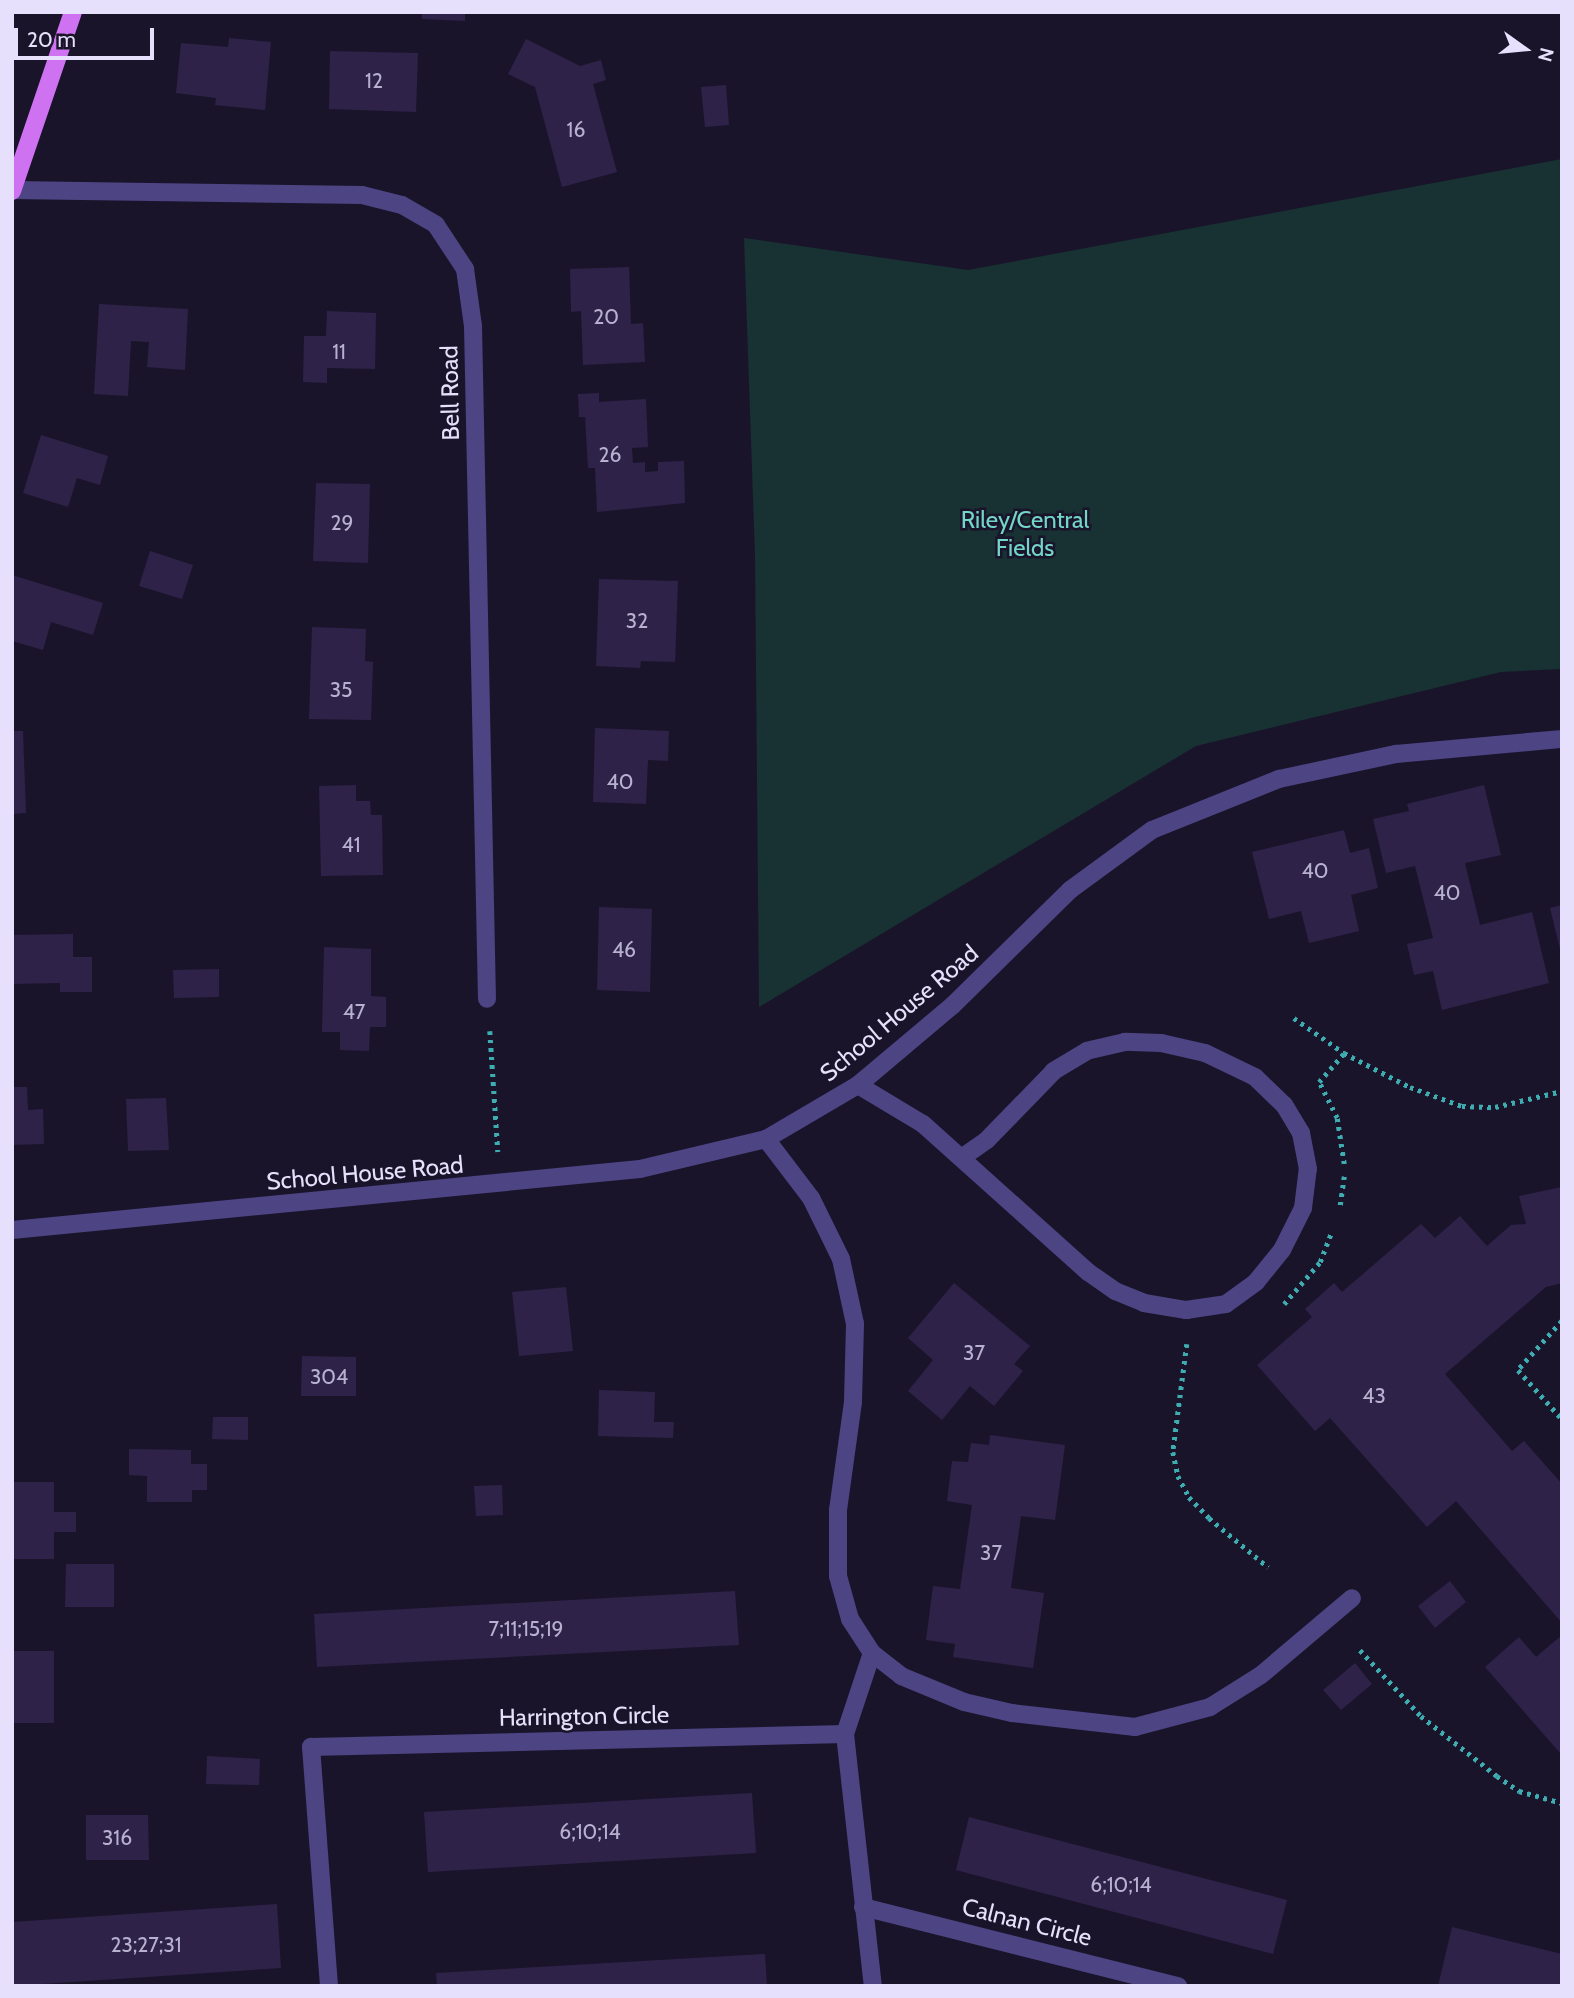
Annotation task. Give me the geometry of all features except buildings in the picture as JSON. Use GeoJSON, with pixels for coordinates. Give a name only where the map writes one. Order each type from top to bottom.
{"type":"FeatureCollection","features":[{"type":"Feature","properties":{"kind":"main road"},"geometry":{"type":"LineString","coordinates":[[12,190],[73,12]]}},
{"type":"Feature","properties":{"kind":"street","name":"Bell Road"},"geometry":{"type":"LineString","coordinates":[[12,190],[362,195],[402,205],[436,225],[465,269],[473,326],[487,999]]}},
{"type":"Feature","properties":{"kind":"street","name":"School House Road"},"geometry":{"type":"LineString","coordinates":[[12,1230],[501,1185],[640,1169],[766,1139],[858,1085],[953,1005],[1070,890],[1153,830],[1279,779],[1396,754],[1562,738]]}},
{"type":"Feature","properties":{"kind":"street"},"geometry":{"type":"LineString","coordinates":[[858,1085],[890,1101],[963,1157],[1115,1291],[1144,1303],[1185,1310],[1226,1304],[1256,1282],[1282,1250],[1303,1208],[1308,1169],[1301,1133],[1284,1105],[1255,1077],[1205,1053],[1161,1043],[1125,1042],[1087,1051],[1054,1071],[987,1140],[963,1157]]}},
{"type":"Feature","properties":{"kind":"street"},"geometry":{"type":"LineString","coordinates":[[766,1139],[811,1199],[841,1259],[855,1324],[853,1402],[838,1510],[838,1576],[849,1619],[873,1653],[901,1676],[964,1702],[1012,1713],[1135,1727],[1210,1707],[1261,1675],[1352,1598]]}},
{"type":"Feature","properties":{"kind":"street"},"geometry":{"type":"LineString","coordinates":[[873,1653],[845,1734],[873,1986]]}},
{"type":"Feature","properties":{"kind":"street","name":"Harrington Circle"},"geometry":{"type":"LineString","coordinates":[[329,1986],[311,1747],[845,1734]]}},
{"type":"Feature","properties":{"kind":"street","name":"Calnan Circle"},"geometry":{"type":"LineString","coordinates":[[863,1906],[1178,1986]]}},
{"type":"Feature","properties":{"kind":"path"},"geometry":{"type":"LineString","coordinates":[[487,999],[501,1185]]}},
{"type":"Feature","properties":{"kind":"path"},"geometry":{"type":"LineString","coordinates":[[1294,1018],[1345,1053],[1410,1087],[1462,1106],[1495,1107],[1562,1091]]}},
{"type":"Feature","properties":{"kind":"path"},"geometry":{"type":"LineString","coordinates":[[1338,1214],[1343,1192],[1344,1151],[1337,1118],[1319,1082],[1345,1053]]}},
{"type":"Feature","properties":{"kind":"path"},"geometry":{"type":"LineString","coordinates":[[1281,1307],[1320,1262],[1335,1225]]}},
{"type":"Feature","properties":{"kind":"path"},"geometry":{"type":"LineString","coordinates":[[1562,1321],[1518,1370],[1562,1419]]}},
{"type":"Feature","properties":{"kind":"path"},"geometry":{"type":"LineString","coordinates":[[1175,1336],[1196,1340]]}},
{"type":"Feature","properties":{"kind":"path"},"geometry":{"type":"LineString","coordinates":[[1187,1339],[1173,1452],[1178,1476],[1189,1497],[1209,1518],[1268,1567]]}},
{"type":"Feature","properties":{"kind":"path"},"geometry":{"type":"LineString","coordinates":[[1360,1650],[1421,1716],[1497,1776],[1519,1791],[1562,1803]]}},
{"type":"Feature","properties":{"kind":"green space","name":"Riley/Central Fields"},"geometry":{"type":"Polygon","coordinates":[[[1562,159],[1562,669],[1501,672],[1196,746],[759,1007],[755,556],[744,238],[968,270],[1562,159]]]}}]}
